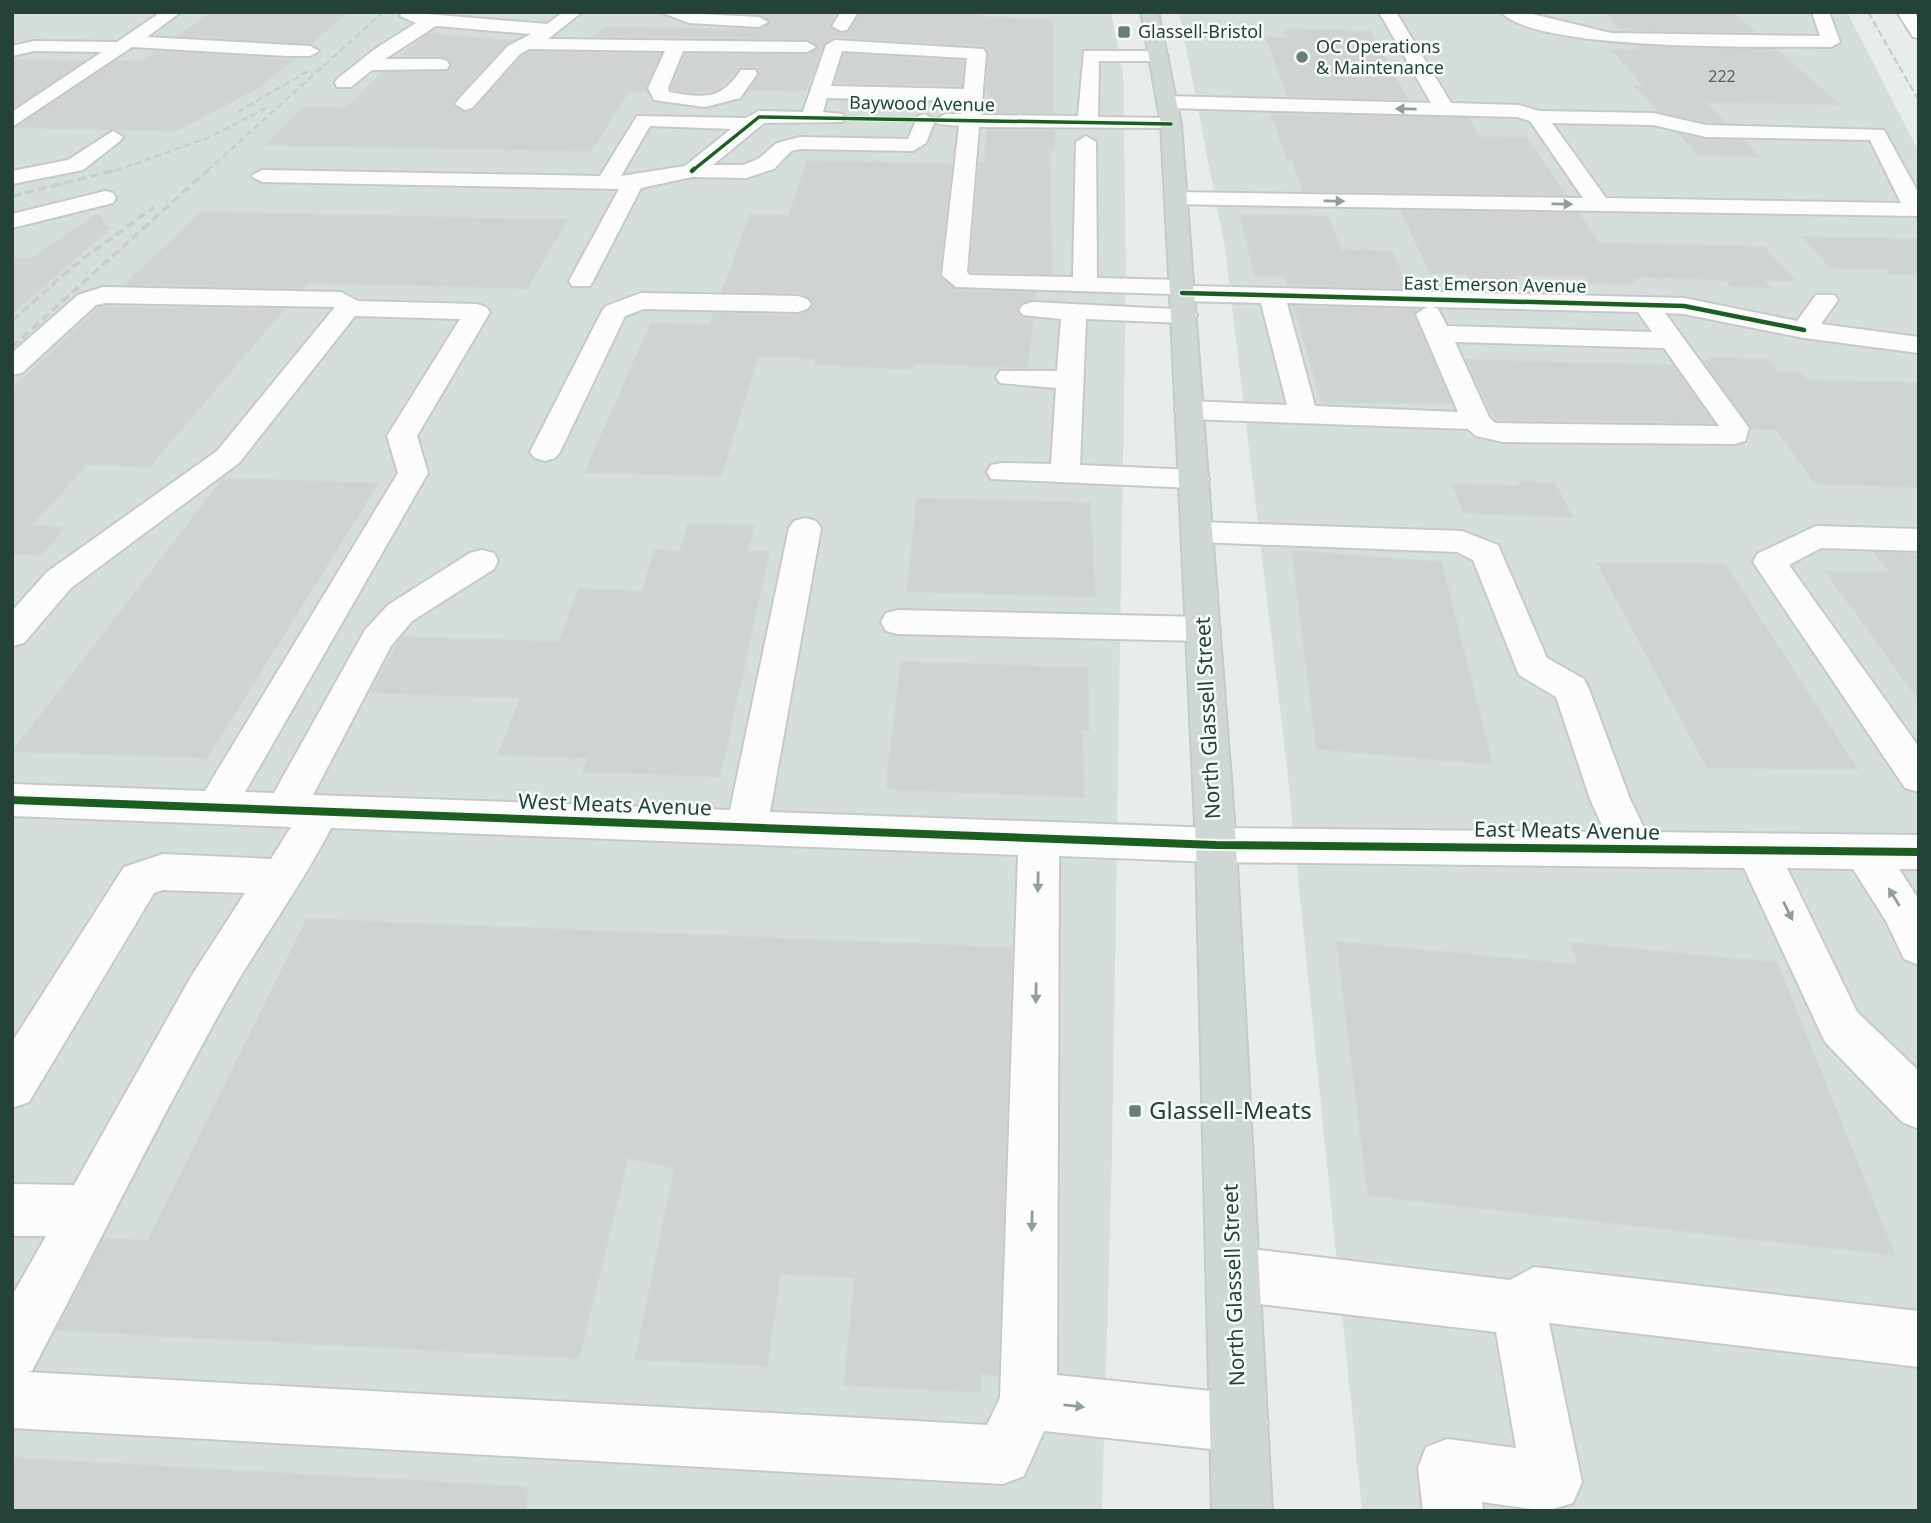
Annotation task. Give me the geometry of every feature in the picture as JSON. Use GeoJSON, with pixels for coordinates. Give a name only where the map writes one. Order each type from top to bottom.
{"type":"FeatureCollection","features":[{"type":"Feature","properties":{"kind":"main road","name":"North Glassell Street"},"geometry":{"type":"LineString","coordinates":[[1149,12],[1169,113],[1194,479],[1216,845],[1242,1511]]}},
{"type":"Feature","properties":{"kind":"street"},"geometry":{"type":"LineString","coordinates":[[12,121],[173,12]]}},
{"type":"Feature","properties":{"kind":"street"},"geometry":{"type":"LineString","coordinates":[[412,12],[409,16],[413,19],[551,30]]}},
{"type":"Feature","properties":{"kind":"street"},"geometry":{"type":"LineString","coordinates":[[465,104],[514,50],[551,30],[574,12]]}},
{"type":"Feature","properties":{"kind":"street"},"geometry":{"type":"LineString","coordinates":[[668,12],[690,18],[772,22]]}},
{"type":"Feature","properties":{"kind":"street"},"geometry":{"type":"LineString","coordinates":[[1387,12],[1445,110]]}},
{"type":"Feature","properties":{"kind":"street"},"geometry":{"type":"LineString","coordinates":[[1517,15],[1618,39],[1832,41],[1820,12]]}},
{"type":"Feature","properties":{"kind":"street"},"geometry":{"type":"LineString","coordinates":[[1905,12],[1919,33]]}},
{"type":"Feature","properties":{"kind":"street"},"geometry":{"type":"LineString","coordinates":[[344,83],[432,21]]}},
{"type":"Feature","properties":{"kind":"street"},"geometry":{"type":"LineString","coordinates":[[12,51],[34,46],[126,44],[211,45],[233,51],[310,51]]}},
{"type":"Feature","properties":{"kind":"street"},"geometry":{"type":"LineString","coordinates":[[525,44],[807,47]]}},
{"type":"Feature","properties":{"kind":"street"},"geometry":{"type":"LineString","coordinates":[[676,45],[658,88],[661,96],[703,99],[730,96],[740,88],[748,74]]}},
{"type":"Feature","properties":{"kind":"street"},"geometry":{"type":"LineString","coordinates":[[811,118],[835,46],[977,53],[954,275],[965,282],[1085,285],[1182,299]]}},
{"type":"Feature","properties":{"kind":"street"},"geometry":{"type":"LineString","coordinates":[[1085,285],[1090,55],[1159,56]]}},
{"type":"Feature","properties":{"kind":"street"},"geometry":{"type":"LineString","coordinates":[[368,64],[440,65]]}},
{"type":"Feature","properties":{"kind":"street"},"geometry":{"type":"LineString","coordinates":[[819,92],[972,95]]}},
{"type":"Feature","properties":{"kind":"street"},"geometry":{"type":"LineString","coordinates":[[692,170],[755,120],[730,96]]}},
{"type":"Feature","properties":{"kind":"street","name":"Baywood Avenue"},"geometry":{"type":"LineString","coordinates":[[607,182],[644,120],[811,118],[970,121],[1087,132],[1169,113],[1249,105],[1519,111],[1537,117],[1653,119],[1706,131],[1877,134],[1916,210],[1599,205]]}},
{"type":"Feature","properties":{"kind":"street"},"geometry":{"type":"LineString","coordinates":[[1537,117],[1599,205]]}},
{"type":"Feature","properties":{"kind":"street"},"geometry":{"type":"LineString","coordinates":[[262,176],[633,183],[692,170],[746,172],[766,164],[784,147],[800,143],[913,145],[919,139],[925,120]]}},
{"type":"Feature","properties":{"kind":"street"},"geometry":{"type":"LineString","coordinates":[[12,178],[75,165],[113,137]]}},
{"type":"Feature","properties":{"kind":"street"},"geometry":{"type":"LineString","coordinates":[[581,281],[633,183]]}},
{"type":"Feature","properties":{"kind":"street"},"geometry":{"type":"LineString","coordinates":[[12,221],[105,198]]}},
{"type":"Feature","properties":{"kind":"street"},"geometry":{"type":"LineString","coordinates":[[1175,199],[1599,205]]}},
{"type":"Feature","properties":{"kind":"street"},"geometry":{"type":"LineString","coordinates":[[12,367],[87,300],[103,295],[341,300],[347,303],[348,308]]}},
{"type":"Feature","properties":{"kind":"street"},"geometry":{"type":"LineString","coordinates":[[1272,296],[1303,414]]}},
{"type":"Feature","properties":{"kind":"street","name":"East Emerson Avenue"},"geometry":{"type":"LineString","coordinates":[[1182,299],[1272,296],[1684,306],[1804,330]]}},
{"type":"Feature","properties":{"kind":"street"},"geometry":{"type":"LineString","coordinates":[[1020,309],[1074,311],[1182,299]]}},
{"type":"Feature","properties":{"kind":"street"},"geometry":{"type":"LineString","coordinates":[[1422,299],[1476,421],[1486,430],[1503,433],[1735,435],[1735,428],[1646,305]]}},
{"type":"Feature","properties":{"kind":"street"},"geometry":{"type":"LineString","coordinates":[[1804,330],[1825,300]]}},
{"type":"Feature","properties":{"kind":"street"},"geometry":{"type":"LineString","coordinates":[[545,452],[615,311],[624,305],[641,301],[798,303]]}},
{"type":"Feature","properties":{"kind":"street"},"geometry":{"type":"LineString","coordinates":[[12,634],[58,580],[228,457],[348,308]]}},
{"type":"Feature","properties":{"kind":"street"},"geometry":{"type":"LineString","coordinates":[[216,807],[413,473],[402,436],[477,312],[348,308]]}},
{"type":"Feature","properties":{"kind":"street"},"geometry":{"type":"LineString","coordinates":[[1065,474],[1074,311]]}},
{"type":"Feature","properties":{"kind":"street"},"geometry":{"type":"LineString","coordinates":[[1804,330],[1879,323]]}},
{"type":"Feature","properties":{"kind":"street"},"geometry":{"type":"LineString","coordinates":[[1804,330],[1919,345]]}},
{"type":"Feature","properties":{"kind":"street"},"geometry":{"type":"LineString","coordinates":[[1437,334],[1671,340]]}},
{"type":"Feature","properties":{"kind":"street"},"geometry":{"type":"LineString","coordinates":[[1010,377],[1070,380]]}},
{"type":"Feature","properties":{"kind":"street"},"geometry":{"type":"LineString","coordinates":[[1189,410],[1476,421]]}},
{"type":"Feature","properties":{"kind":"street"},"geometry":{"type":"LineString","coordinates":[[1002,472],[1194,479]]}},
{"type":"Feature","properties":{"kind":"street"},"geometry":{"type":"LineString","coordinates":[[747,827],[805,528]]}},
{"type":"Feature","properties":{"kind":"street"},"geometry":{"type":"LineString","coordinates":[[1197,532],[1462,542],[1487,554],[1532,666],[1572,690],[1610,799],[1634,849]]}},
{"type":"Feature","properties":{"kind":"street"},"geometry":{"type":"LineString","coordinates":[[1919,540],[1816,537],[1769,562],[1919,777]]}},
{"type":"Feature","properties":{"kind":"street"},"geometry":{"type":"LineString","coordinates":[[12,1351],[208,990],[255,913],[282,877],[302,811],[377,639],[400,613],[482,561]]}},
{"type":"Feature","properties":{"kind":"street"},"geometry":{"type":"LineString","coordinates":[[898,622],[1203,629]]}},
{"type":"Feature","properties":{"kind":"street","name":"West Meats Avenue"},"geometry":{"type":"LineString","coordinates":[[12,800],[1216,845]]}},
{"type":"Feature","properties":{"kind":"street"},"geometry":{"type":"LineString","coordinates":[[12,1400],[1003,1455],[1028,1401],[1039,838]]}},
{"type":"Feature","properties":{"kind":"street","name":"East Meats Avenue"},"geometry":{"type":"LineString","coordinates":[[1216,845],[1919,852]]}},
{"type":"Feature","properties":{"kind":"street"},"geometry":{"type":"LineString","coordinates":[[1756,850],[1786,907],[1841,1027],[1919,1105]]}},
{"type":"Feature","properties":{"kind":"street"},"geometry":{"type":"LineString","coordinates":[[1865,852],[1901,908],[1919,945]]}},
{"type":"Feature","properties":{"kind":"street"},"geometry":{"type":"LineString","coordinates":[[12,1085],[139,880],[163,872],[282,877]]}},
{"type":"Feature","properties":{"kind":"street"},"geometry":{"type":"LineString","coordinates":[[12,1210],[88,1211]]}},
{"type":"Feature","properties":{"kind":"street"},"geometry":{"type":"LineString","coordinates":[[1234,1273],[1519,1308]]}},
{"type":"Feature","properties":{"kind":"street"},"geometry":{"type":"LineString","coordinates":[[1519,1308],[1534,1294],[1919,1339]]}},
{"type":"Feature","properties":{"kind":"street"},"geometry":{"type":"LineString","coordinates":[[1453,1511],[1447,1468],[1552,1482],[1519,1308]]}},
{"type":"Feature","properties":{"kind":"street"},"geometry":{"type":"LineString","coordinates":[[1028,1401],[1239,1423]]}},
{"type":"Feature","properties":{"kind":"shaded area"},"geometry":{"type":"Polygon","coordinates":[[[12,12],[1111,12],[1123,72],[1126,270],[1112,1156],[1102,1511],[12,1511],[12,12]]]}},
{"type":"Feature","properties":{"kind":"shaded area"},"geometry":{"type":"Polygon","coordinates":[[[1179,12],[1847,12],[1919,152],[1919,1511],[1362,1511],[1286,759],[1225,248],[1179,12]]]}},
{"type":"Feature","properties":{"kind":"building"},"geometry":{"type":"Polygon","coordinates":[[[212,12],[348,12],[311,44],[179,36],[212,12]]]}},
{"type":"Feature","properties":{"kind":"building"},"geometry":{"type":"Polygon","coordinates":[[[723,12],[838,12],[829,27],[841,34],[849,31],[860,12],[983,12],[981,17],[1052,20],[1053,113],[989,112],[989,89],[986,89],[989,53],[983,46],[835,37],[824,44],[805,91],[749,90],[759,73],[755,67],[741,67],[717,90],[690,93],[671,88],[685,54],[807,55],[818,46],[807,39],[593,37],[605,27],[759,30],[770,23],[759,14],[723,12]]]}},
{"type":"Feature","properties":{"kind":"building"},"geometry":{"type":"Polygon","coordinates":[[[1605,12],[1731,12],[1755,32],[1622,31],[1605,12]]]}},
{"type":"Feature","properties":{"kind":"building"},"geometry":{"type":"Polygon","coordinates":[[[1284,29],[1370,31],[1408,100],[1288,97],[1266,37],[1287,38],[1284,29]]]}},
{"type":"Feature","properties":{"kind":"building"},"geometry":{"type":"Polygon","coordinates":[[[429,34],[512,41],[453,102],[454,106],[466,113],[474,110],[522,56],[530,52],[661,54],[646,87],[647,92],[628,92],[591,151],[265,145],[304,107],[347,108],[383,72],[449,70],[449,60],[441,56],[400,56],[429,34]]]}},
{"type":"Feature","properties":{"kind":"building"},"geometry":{"type":"Polygon","coordinates":[[[1636,45],[1775,49],[1839,104],[1705,102],[1725,123],[1706,122],[1659,112],[1635,86],[1645,87],[1612,50],[1640,50],[1636,45]]]}},
{"type":"Feature","properties":{"kind":"building"},"geometry":{"type":"Polygon","coordinates":[[[158,51],[293,59],[259,87],[176,131],[16,127],[116,61],[143,61],[158,51]]]}},
{"type":"Feature","properties":{"kind":"building"},"geometry":{"type":"Polygon","coordinates":[[[844,54],[964,60],[962,86],[835,83],[844,54]]]}},
{"type":"Feature","properties":{"kind":"building"},"geometry":{"type":"Polygon","coordinates":[[[12,60],[84,61],[12,109],[12,60]]]}},
{"type":"Feature","properties":{"kind":"building"},"geometry":{"type":"Polygon","coordinates":[[[1271,113],[1468,118],[1480,137],[1526,138],[1566,195],[1303,191],[1292,160],[1287,160],[1271,113]]]}},
{"type":"Feature","properties":{"kind":"building"},"geometry":{"type":"Polygon","coordinates":[[[987,130],[1054,130],[1054,150],[1049,150],[1052,274],[970,271],[979,164],[985,164],[987,130]]]}},
{"type":"Feature","properties":{"kind":"building"},"geometry":{"type":"Polygon","coordinates":[[[1679,134],[1706,140],[1743,140],[1758,156],[1699,155],[1679,134]]]}},
{"type":"Feature","properties":{"kind":"building"},"geometry":{"type":"Polygon","coordinates":[[[807,161],[952,164],[939,275],[956,290],[1036,292],[1035,300],[1022,303],[1016,310],[1023,318],[1033,319],[1027,368],[913,363],[912,369],[815,364],[817,358],[758,356],[721,476],[585,472],[651,323],[710,325],[714,313],[798,315],[813,306],[809,297],[798,293],[722,292],[750,215],[789,216],[807,161]]]}},
{"type":"Feature","properties":{"kind":"building"},"geometry":{"type":"Polygon","coordinates":[[[1401,210],[1578,213],[1599,243],[1764,247],[1794,280],[1763,280],[1769,287],[1731,286],[1726,280],[1684,278],[1631,277],[1635,284],[1590,283],[1586,276],[1512,275],[1516,282],[1469,280],[1466,274],[1430,273],[1401,210]]]}},
{"type":"Feature","properties":{"kind":"building"},"geometry":{"type":"Polygon","coordinates":[[[202,212],[567,220],[527,288],[307,283],[302,289],[124,285],[202,212]]]}},
{"type":"Feature","properties":{"kind":"building"},"geometry":{"type":"Polygon","coordinates":[[[98,214],[109,229],[12,313],[12,258],[32,258],[98,214]]]}},
{"type":"Feature","properties":{"kind":"building"},"geometry":{"type":"Polygon","coordinates":[[[1240,215],[1328,217],[1341,250],[1392,251],[1408,289],[1288,286],[1285,276],[1255,276],[1240,215]]]}},
{"type":"Feature","properties":{"kind":"building"},"geometry":{"type":"Polygon","coordinates":[[[1802,237],[1919,239],[1919,274],[1891,274],[1886,269],[1831,268],[1802,237]]]}},
{"type":"Feature","properties":{"kind":"building"},"geometry":{"type":"Polygon","coordinates":[[[1294,306],[1417,309],[1414,315],[1451,403],[1322,402],[1294,306]]]}},
{"type":"Feature","properties":{"kind":"building"},"geometry":{"type":"Polygon","coordinates":[[[100,307],[284,309],[149,467],[87,464],[31,526],[65,527],[41,555],[12,554],[12,389],[100,307]]]}},
{"type":"Feature","properties":{"kind":"building"},"geometry":{"type":"Polygon","coordinates":[[[1707,358],[1763,359],[1772,363],[1778,372],[1799,372],[1805,380],[1919,383],[1919,487],[1816,484],[1777,430],[1751,429],[1703,361],[1709,361],[1707,358]]]}},
{"type":"Feature","properties":{"kind":"building"},"geometry":{"type":"Polygon","coordinates":[[[1466,360],[1673,365],[1714,423],[1496,420],[1466,360]]]}},
{"type":"Feature","properties":{"kind":"building"},"geometry":{"type":"Polygon","coordinates":[[[223,479],[378,483],[207,758],[13,751],[223,479]]]}},
{"type":"Feature","properties":{"kind":"building"},"geometry":{"type":"Polygon","coordinates":[[[1519,482],[1555,483],[1572,517],[1464,513],[1452,484],[1521,486],[1519,482]]]}},
{"type":"Feature","properties":{"kind":"building"},"geometry":{"type":"Polygon","coordinates":[[[917,498],[1090,503],[1095,597],[907,591],[917,498]]]}},
{"type":"Feature","properties":{"kind":"building"},"geometry":{"type":"Polygon","coordinates":[[[688,524],[754,525],[747,552],[769,552],[720,776],[583,772],[588,758],[498,755],[521,697],[370,693],[402,637],[559,642],[579,589],[642,591],[655,550],[680,551],[688,524]]]}},
{"type":"Feature","properties":{"kind":"building"},"geometry":{"type":"Polygon","coordinates":[[[1292,551],[1441,562],[1492,764],[1317,749],[1292,551]]]}},
{"type":"Feature","properties":{"kind":"building"},"geometry":{"type":"Polygon","coordinates":[[[1874,552],[1919,554],[1919,700],[1826,572],[1890,572],[1874,552]]]}},
{"type":"Feature","properties":{"kind":"building"},"geometry":{"type":"Polygon","coordinates":[[[1597,563],[1725,564],[1857,769],[1707,767],[1597,563]]]}},
{"type":"Feature","properties":{"kind":"building"},"geometry":{"type":"Polygon","coordinates":[[[901,662],[1087,668],[1089,730],[1082,730],[1084,797],[886,789],[901,662]]]}},
{"type":"Feature","properties":{"kind":"building"},"geometry":{"type":"Polygon","coordinates":[[[307,919],[1012,948],[998,1375],[980,1374],[980,1392],[844,1385],[855,1277],[780,1274],[767,1366],[635,1359],[675,1168],[628,1158],[579,1358],[56,1330],[103,1239],[148,1241],[307,919]]]}},
{"type":"Feature","properties":{"kind":"building"},"geometry":{"type":"Polygon","coordinates":[[[1337,942],[1578,965],[1571,943],[1777,963],[1895,1255],[1368,1195],[1337,942]]]}},
{"type":"Feature","properties":{"kind":"building"},"geometry":{"type":"Polygon","coordinates":[[[12,1458],[527,1487],[526,1511],[12,1511],[12,1458]]]}},
{"type":"Feature","properties":{"kind":"railway"},"geometry":{"type":"LineString","coordinates":[[207,171],[383,12]]}},
{"type":"Feature","properties":{"kind":"railway"},"geometry":{"type":"LineString","coordinates":[[1868,12],[1919,101]]}},
{"type":"Feature","properties":{"kind":"railway"},"geometry":{"type":"LineString","coordinates":[[238,112],[308,71]]}},
{"type":"Feature","properties":{"kind":"railway"},"geometry":{"type":"LineString","coordinates":[[120,169],[210,137],[270,106]]}},
{"type":"Feature","properties":{"kind":"railway"},"geometry":{"type":"LineString","coordinates":[[12,196],[120,169]]}},
{"type":"Feature","properties":{"kind":"railway"},"geometry":{"type":"LineString","coordinates":[[115,171],[120,169]]}},
{"type":"Feature","properties":{"kind":"railway"},"geometry":{"type":"LineString","coordinates":[[12,347],[209,169]]}},
{"type":"Feature","properties":{"kind":"railway"},"geometry":{"type":"LineString","coordinates":[[12,321],[71,268],[154,207]]}},
{"type":"Feature","properties":{"kind":"cycle path"},"geometry":{"type":"LineString","coordinates":[[692,171],[759,117],[1171,124]]}},
{"type":"Feature","properties":{"kind":"cycle path"},"geometry":{"type":"LineString","coordinates":[[1182,293],[1684,306],[1804,330]]}},
{"type":"Feature","properties":{"kind":"cycle path"},"geometry":{"type":"LineString","coordinates":[[12,800],[1216,845],[1919,852]]}},
{"type":"Feature","properties":{"kind":"place","name":"Glassell-Bristol"},"geometry":{"type":"Point","coordinates":[1124,32]}},
{"type":"Feature","properties":{"kind":"place","name":"OC Operations & Maintenance"},"geometry":{"type":"Point","coordinates":[1302,57]}},
{"type":"Feature","properties":{"kind":"place","name":"Glassell-Meats"},"geometry":{"type":"Point","coordinates":[1135,1111]}}]}
